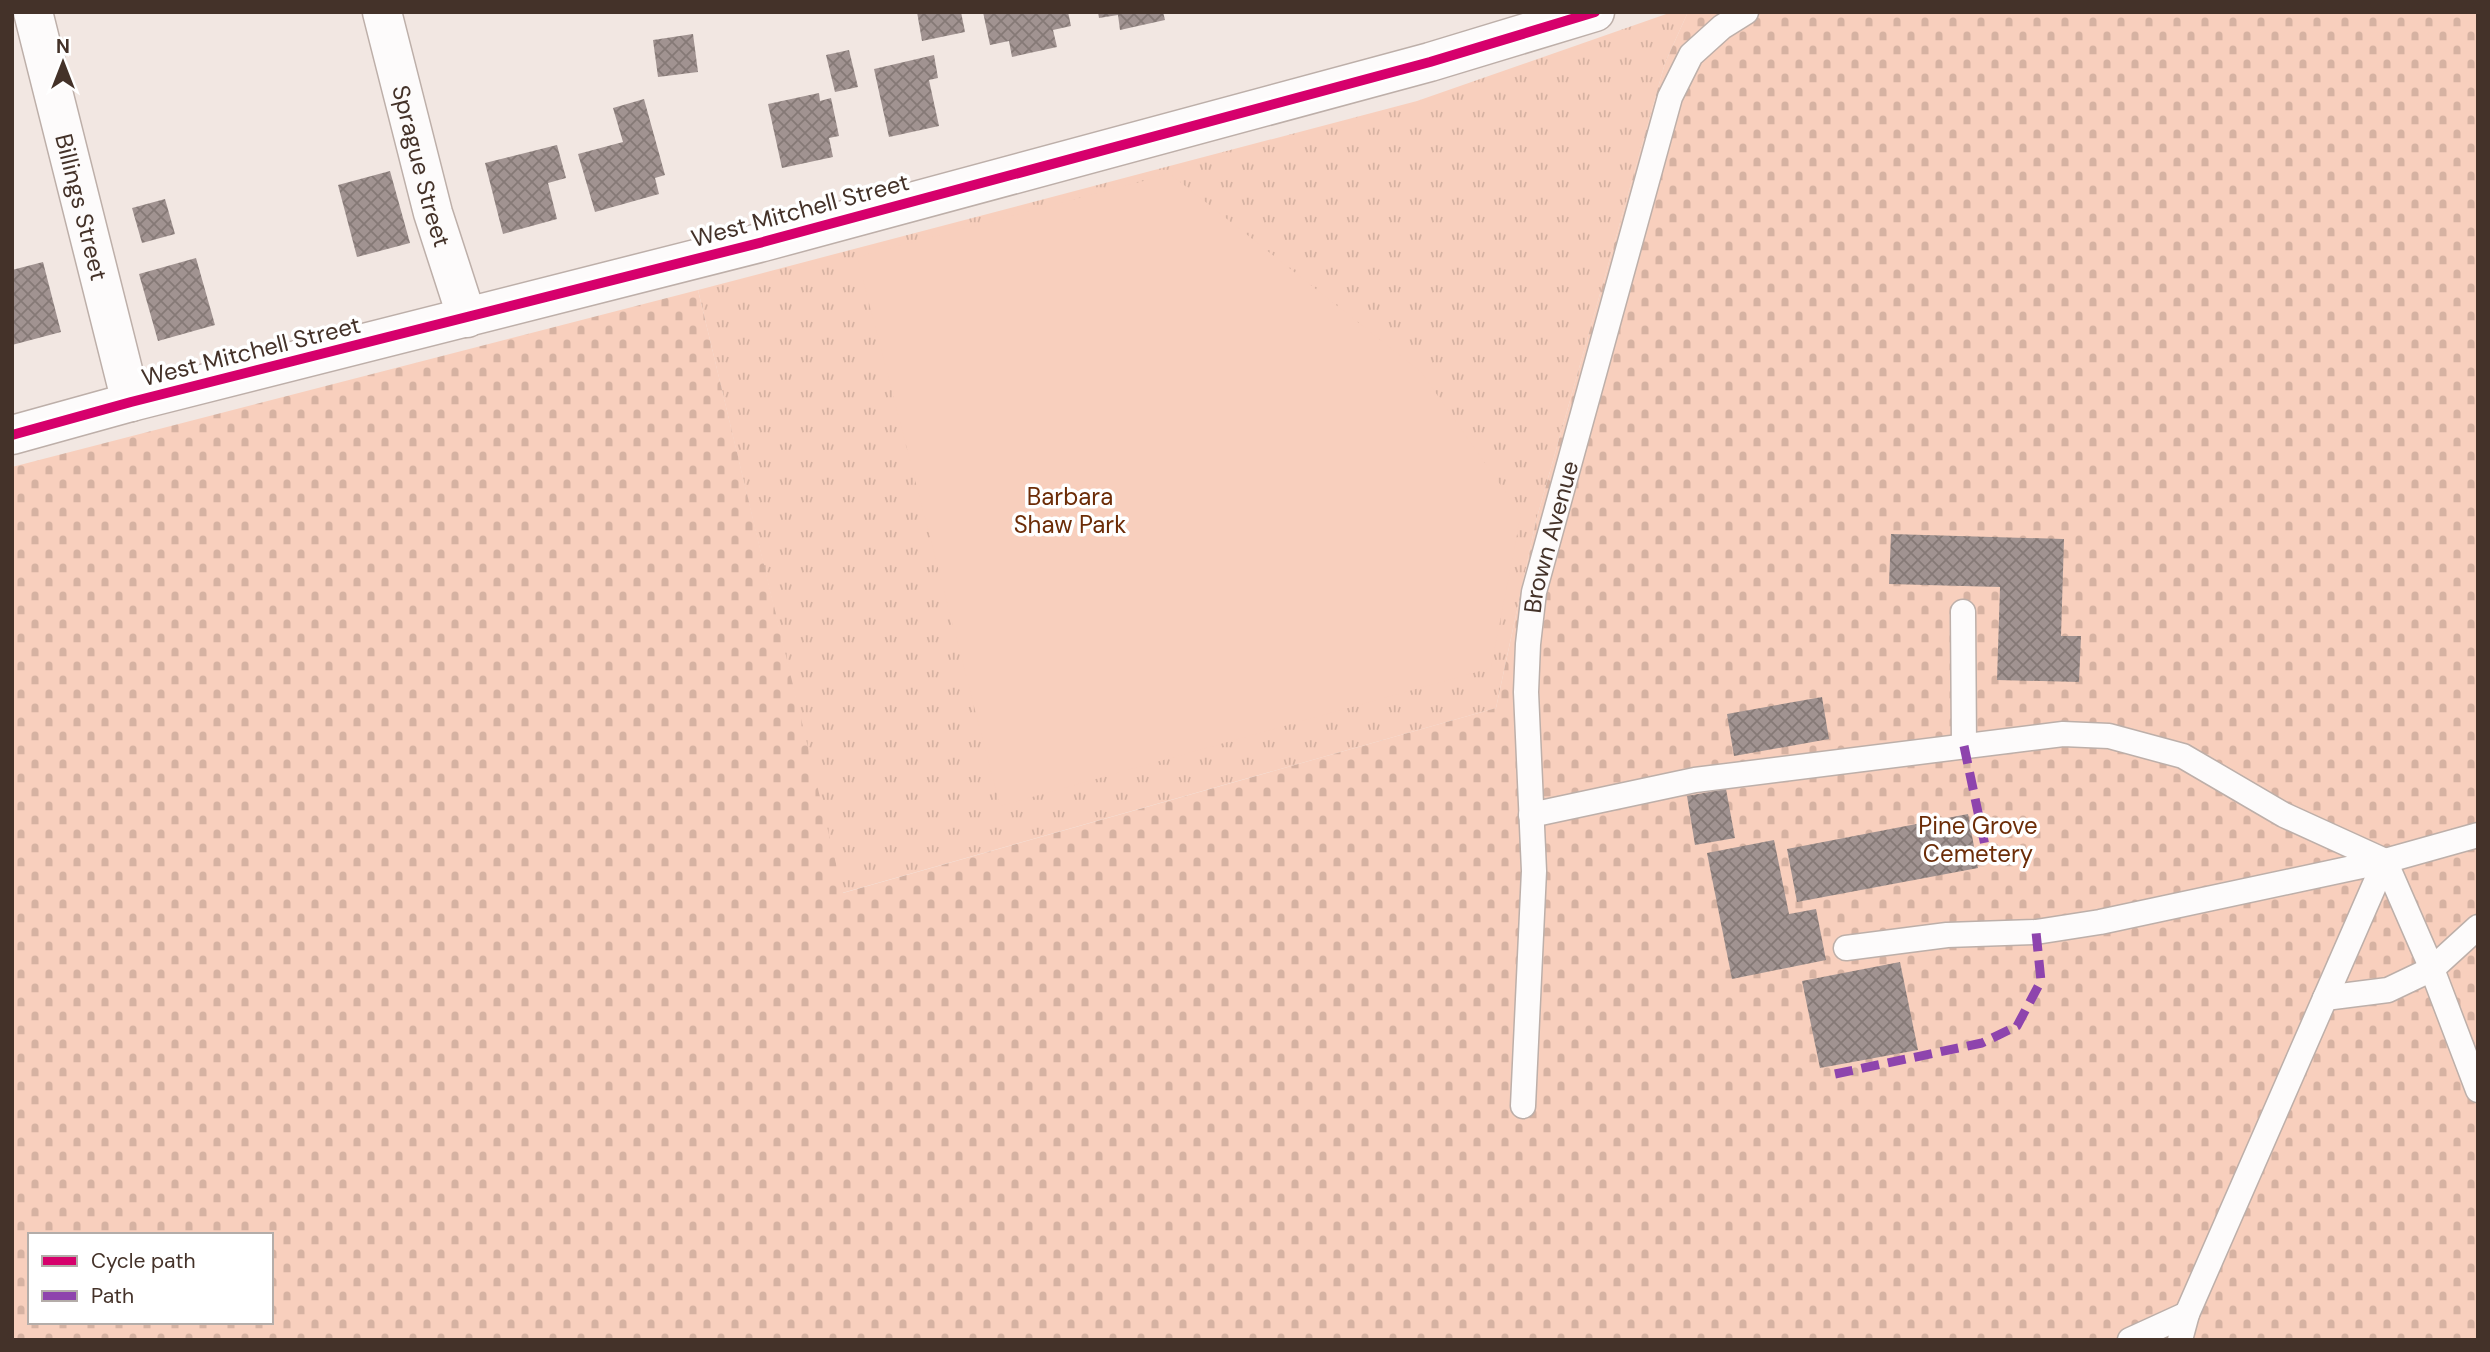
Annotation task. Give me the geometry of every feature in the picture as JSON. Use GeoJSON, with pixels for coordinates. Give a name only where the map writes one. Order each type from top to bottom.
{"type":"FeatureCollection","features":[{"type":"Feature","properties":{"kind":"street","name":"Billings Street"},"geometry":{"type":"LineString","coordinates":[[33,12],[131,402]]}},
{"type":"Feature","properties":{"kind":"street","name":"Sprague Street"},"geometry":{"type":"LineString","coordinates":[[382,12],[433,214],[467,318]]}},
{"type":"Feature","properties":{"kind":"street","name":"West Mitchell Street"},"geometry":{"type":"LineString","coordinates":[[12,435],[131,402],[658,270],[1430,62],[1595,12]]}},
{"type":"Feature","properties":{"kind":"lane","name":"Brown Avenue"},"geometry":{"type":"LineString","coordinates":[[1523,1107],[1534,871],[1526,692],[1534,592],[1670,97],[1691,55],[1722,27],[1746,12]]}},
{"type":"Feature","properties":{"kind":"lane"},"geometry":{"type":"LineString","coordinates":[[1963,612],[1964,747]]}},
{"type":"Feature","properties":{"kind":"lane"},"geometry":{"type":"LineString","coordinates":[[1531,815],[1695,780],[2063,734],[2109,736],[2183,757],[2284,815],[2385,861],[2432,969],[2478,1090]]}},
{"type":"Feature","properties":{"kind":"lane"},"geometry":{"type":"LineString","coordinates":[[1846,947],[1947,935],[2036,932],[2087,924],[2385,861],[2478,835]]}},
{"type":"Feature","properties":{"kind":"lane"},"geometry":{"type":"LineString","coordinates":[[2180,1340],[2187,1314],[2385,861]]}},
{"type":"Feature","properties":{"kind":"lane"},"geometry":{"type":"LineString","coordinates":[[2325,998],[2388,990],[2432,969],[2478,927]]}},
{"type":"Feature","properties":{"kind":"lane"},"geometry":{"type":"LineString","coordinates":[[2130,1340],[2187,1314]]}},
{"type":"Feature","properties":{"kind":"green space","name":"Barbara Shaw Park"},"geometry":{"type":"Polygon","coordinates":[[[1672,12],[1688,12],[1665,63],[1536,521],[1496,708],[842,893],[698,290],[1417,101],[1672,12]]]}},
{"type":"Feature","properties":{"kind":"green space","name":"Pine Grove Cemetery"},"geometry":{"type":"Polygon","coordinates":[[[1688,12],[2478,12],[2478,1340],[12,1340],[12,467],[698,290],[843,893],[1496,708],[1536,521],[1665,63],[1688,12]]]}},
{"type":"Feature","properties":{"kind":"green space"},"geometry":{"type":"Polygon","coordinates":[[[1170,174],[1421,372],[1521,514],[1491,668],[1000,806],[857,257],[1170,174]]]}},
{"type":"Feature","properties":{"kind":"building"},"geometry":{"type":"Polygon","coordinates":[[[917,12],[961,12],[965,32],[922,41],[917,12]]]}},
{"type":"Feature","properties":{"kind":"building"},"geometry":{"type":"Polygon","coordinates":[[[983,12],[1068,12],[1071,26],[1053,30],[1057,47],[1012,57],[1009,41],[990,45],[983,12]]]}},
{"type":"Feature","properties":{"kind":"building"},"geometry":{"type":"Polygon","coordinates":[[[1098,12],[1163,12],[1165,20],[1120,30],[1118,15],[1099,18],[1098,12]]]}},
{"type":"Feature","properties":{"kind":"building"},"geometry":{"type":"Polygon","coordinates":[[[693,34],[698,72],[658,77],[653,40],[693,34]]]}},
{"type":"Feature","properties":{"kind":"building"},"geometry":{"type":"Polygon","coordinates":[[[849,50],[858,87],[835,92],[826,55],[849,50]]]}},
{"type":"Feature","properties":{"kind":"building"},"geometry":{"type":"Polygon","coordinates":[[[934,55],[938,78],[929,80],[939,126],[889,137],[874,69],[934,55]]]}},
{"type":"Feature","properties":{"kind":"building"},"geometry":{"type":"Polygon","coordinates":[[[819,93],[820,101],[831,98],[839,136],[829,138],[833,157],[782,168],[768,104],[819,93]]]}},
{"type":"Feature","properties":{"kind":"building"},"geometry":{"type":"Polygon","coordinates":[[[644,99],[665,175],[655,178],[659,194],[595,212],[578,154],[623,142],[613,108],[644,99]]]}},
{"type":"Feature","properties":{"kind":"building"},"geometry":{"type":"Polygon","coordinates":[[[557,145],[566,178],[548,183],[557,219],[503,234],[485,163],[557,145]]]}},
{"type":"Feature","properties":{"kind":"building"},"geometry":{"type":"Polygon","coordinates":[[[390,171],[410,243],[357,257],[338,185],[390,171]]]}},
{"type":"Feature","properties":{"kind":"building"},"geometry":{"type":"Polygon","coordinates":[[[165,199],[175,234],[142,243],[132,208],[165,199]]]}},
{"type":"Feature","properties":{"kind":"building"},"geometry":{"type":"Polygon","coordinates":[[[196,258],[215,325],[158,341],[139,274],[196,258]]]}},
{"type":"Feature","properties":{"kind":"building"},"geometry":{"type":"Polygon","coordinates":[[[43,262],[61,332],[12,345],[12,270],[43,262]]]}},
{"type":"Feature","properties":{"kind":"building"},"geometry":{"type":"Polygon","coordinates":[[[1891,534],[2064,539],[2061,636],[2081,636],[2079,682],[1997,680],[2000,587],[1889,584],[1891,534]]]}},
{"type":"Feature","properties":{"kind":"building"},"geometry":{"type":"Polygon","coordinates":[[[1822,697],[1829,739],[1734,756],[1727,714],[1822,697]]]}},
{"type":"Feature","properties":{"kind":"building"},"geometry":{"type":"Polygon","coordinates":[[[1726,789],[1735,838],[1695,845],[1687,796],[1726,789]]]}},
{"type":"Feature","properties":{"kind":"building"},"geometry":{"type":"Polygon","coordinates":[[[1968,814],[1978,868],[1797,902],[1787,849],[1968,814]]]}},
{"type":"Feature","properties":{"kind":"building"},"geometry":{"type":"Polygon","coordinates":[[[1774,840],[1789,914],[1816,909],[1826,960],[1732,979],[1707,853],[1774,840]]]}},
{"type":"Feature","properties":{"kind":"building"},"geometry":{"type":"Polygon","coordinates":[[[1900,962],[1918,1050],[1820,1068],[1802,981],[1900,962]]]}},
{"type":"Feature","properties":{"kind":"marked path"},"geometry":{"type":"LineString","coordinates":[[1964,746],[1987,855]]}},
{"type":"Feature","properties":{"kind":"marked path"},"geometry":{"type":"LineString","coordinates":[[1835,1074],[1982,1043],[2017,1026],[2041,981],[2036,932]]}},
{"type":"Feature","properties":{"kind":"cycle path"},"geometry":{"type":"LineString","coordinates":[[12,435],[131,402],[763,242],[1430,62],[1595,12]]}}]}
